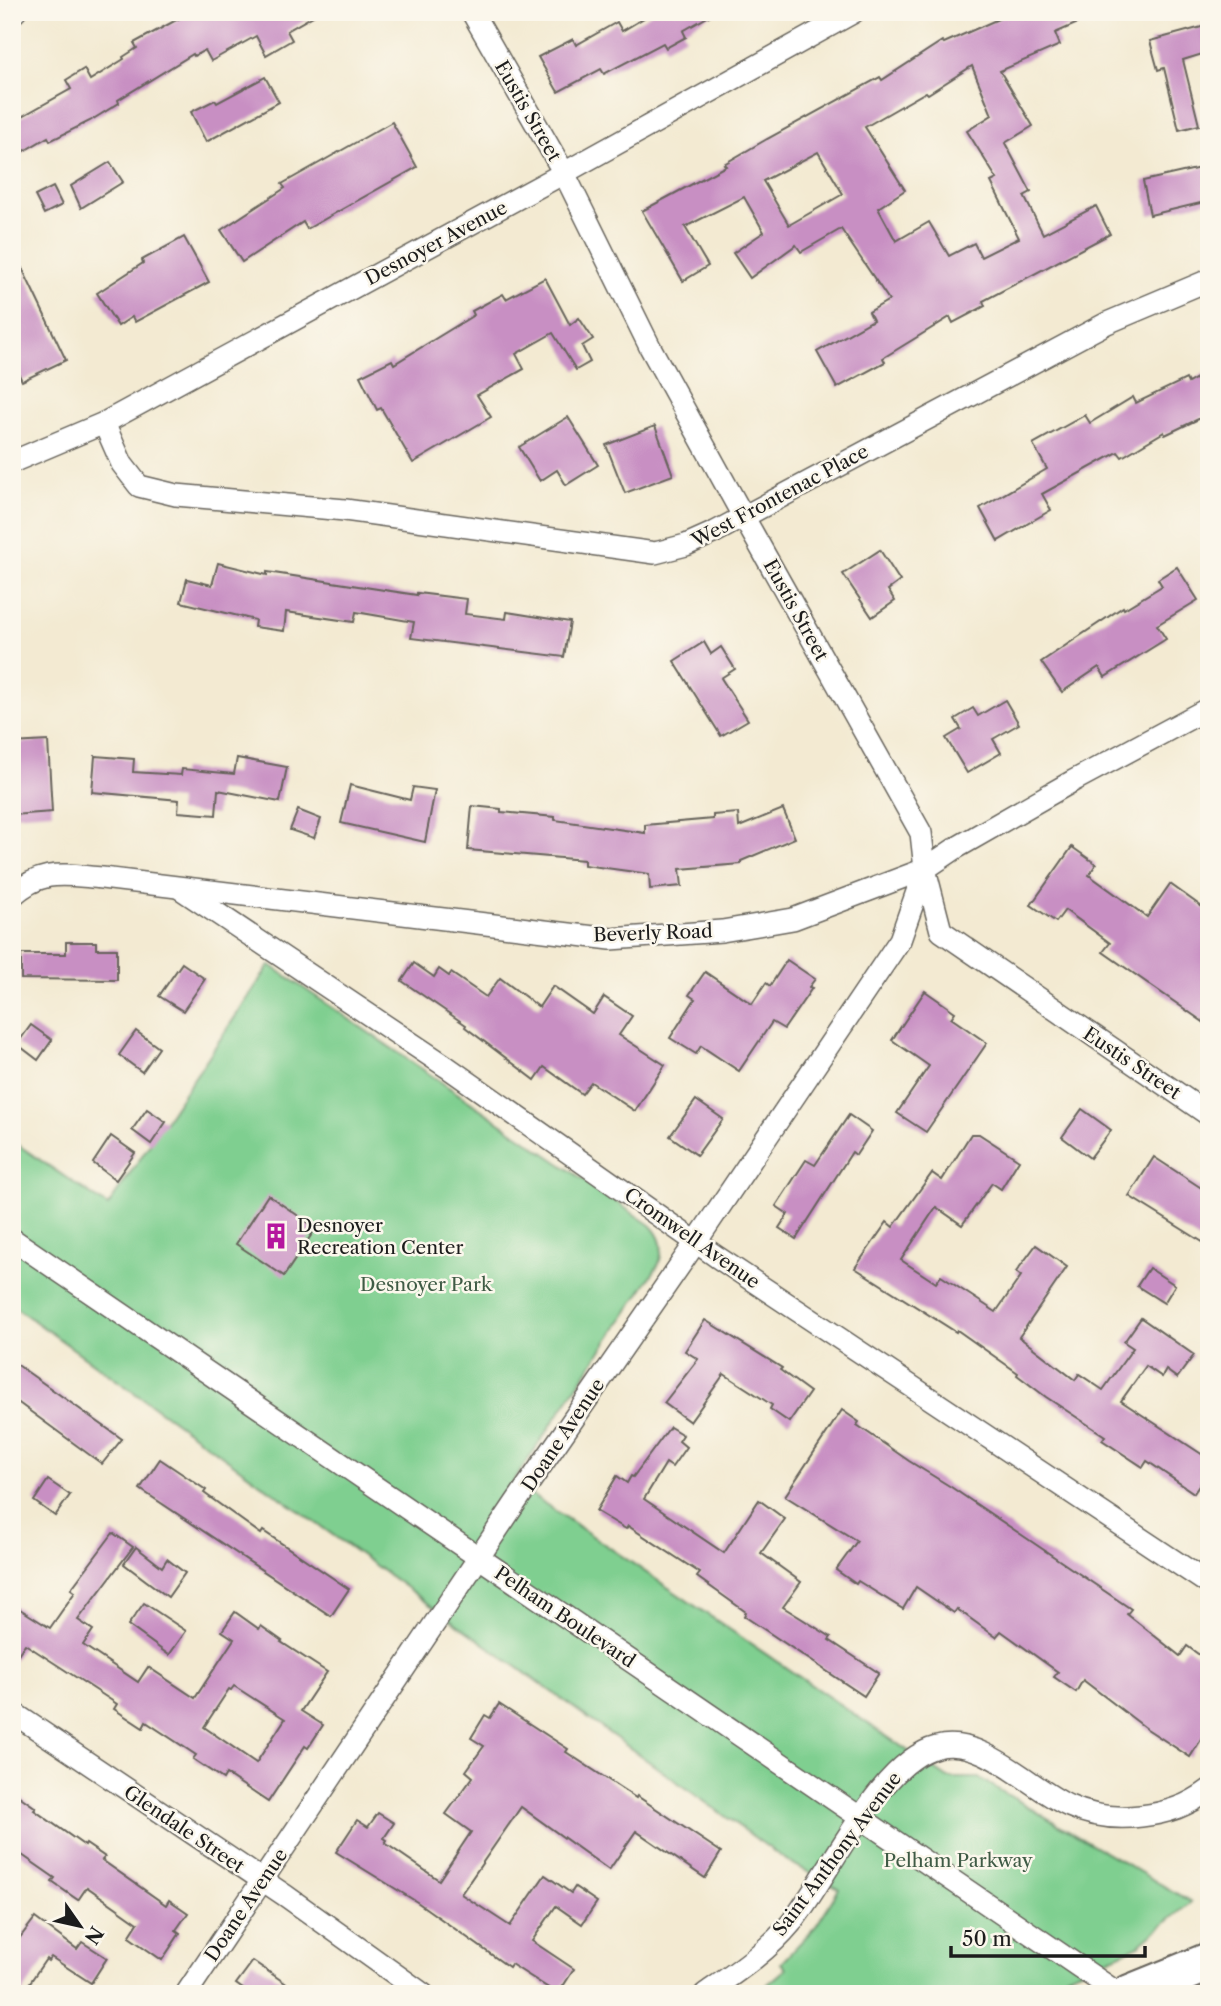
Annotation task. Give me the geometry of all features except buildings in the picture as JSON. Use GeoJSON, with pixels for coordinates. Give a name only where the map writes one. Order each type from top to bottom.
{"type":"FeatureCollection","features":[{"type":"Feature","properties":{"kind":"highway"},"geometry":{"type":"LineString","coordinates":[[1130,1994],[1209,1962]]}},
{"type":"Feature","properties":{"kind":"street","name":"Eustis Street"},"geometry":{"type":"LineString","coordinates":[[472,12],[564,173],[650,347],[921,833],[925,869],[941,931],[1209,1115]]}},
{"type":"Feature","properties":{"kind":"street","name":"Desnoyer Avenue"},"geometry":{"type":"LineString","coordinates":[[12,462],[104,423],[854,12]]}},
{"type":"Feature","properties":{"kind":"street","name":"West Frontenac Place"},"geometry":{"type":"LineString","coordinates":[[104,423],[122,464],[139,486],[176,495],[345,510],[655,552],[686,545],[1107,323],[1209,280]]}},
{"type":"Feature","properties":{"kind":"street","name":"Beverly Road"},"geometry":{"type":"LineString","coordinates":[[12,896],[25,884],[52,874],[611,939],[722,931],[793,919],[925,869],[956,848],[1073,781],[1209,708]]}},
{"type":"Feature","properties":{"kind":"street","name":"Doane Avenue"},"geometry":{"type":"LineString","coordinates":[[186,1994],[900,940],[925,869]]}},
{"type":"Feature","properties":{"kind":"street","name":"Cromwell Avenue"},"geometry":{"type":"LineString","coordinates":[[178,887],[447,1067],[696,1242],[1209,1584]]}},
{"type":"Feature","properties":{"kind":"street","name":"Pelham Boulevard"},"geometry":{"type":"LineString","coordinates":[[12,1239],[1119,1994]]}},
{"type":"Feature","properties":{"kind":"street","name":"Glendale Street"},"geometry":{"type":"LineString","coordinates":[[12,1712],[423,1994]]}},
{"type":"Feature","properties":{"kind":"street","name":"Saint Anthony Avenue"},"geometry":{"type":"LineString","coordinates":[[705,1994],[762,1951],[790,1924],[881,1789],[916,1755],[939,1746],[964,1747],[988,1755],[1056,1800],[1072,1808],[1101,1816],[1162,1814],[1186,1805],[1209,1790]]}},
{"type":"Feature","properties":{"kind":"green space"},"geometry":{"type":"Polygon","coordinates":[[[270,965],[650,1225],[659,1238],[662,1248],[659,1264],[513,1482],[948,1778],[979,1778],[1191,1902],[1137,1947],[1021,1994],[756,1994],[786,1969],[781,1963],[816,1926],[839,1889],[786,1860],[12,1305],[12,1141],[108,1206],[270,965]]]}},
{"type":"Feature","properties":{"kind":"place","name":"Desnoyer Recreation Center"},"geometry":{"type":"Point","coordinates":[276,1236]}},
{"type":"Feature","properties":{"kind":"park label","name":"Desnoyer Park"},"geometry":{"type":"Point","coordinates":[426,1284]}},
{"type":"Feature","properties":{"kind":"park label","name":"Pelham Parkway"},"geometry":{"type":"Point","coordinates":[958,1860]}}]}
